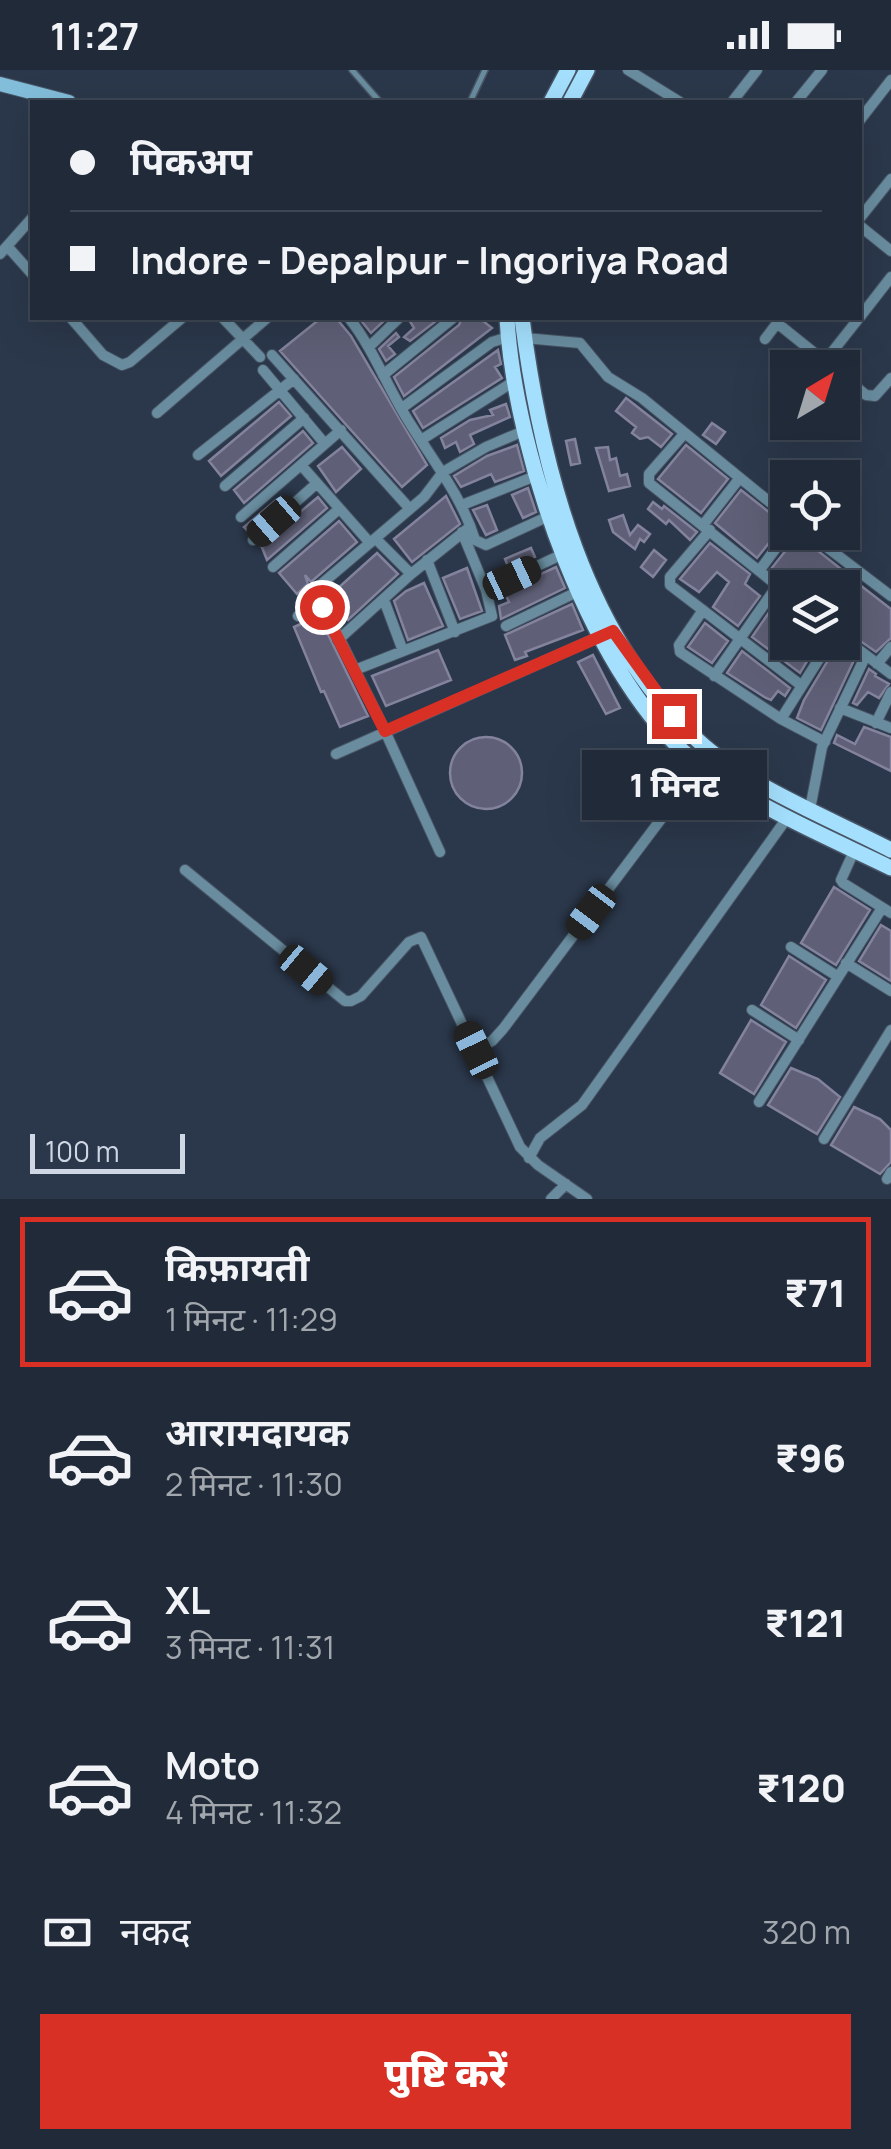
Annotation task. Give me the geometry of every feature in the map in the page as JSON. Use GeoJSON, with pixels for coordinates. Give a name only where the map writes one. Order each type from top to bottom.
{"type":"FeatureCollection","features":[{"type":"Feature","properties":{"kind":"main road"},"geometry":{"type":"LineString","coordinates":[[553,100],[568,70]]}},
{"type":"Feature","properties":{"kind":"main road"},"geometry":{"type":"LineString","coordinates":[[571,100],[587,70]]}},
{"type":"Feature","properties":{"kind":"main road"},"geometry":{"type":"LineString","coordinates":[[506,320],[526,430],[549,516],[577,592],[606,634],[704,746],[730,765],[891,850]]}},
{"type":"Feature","properties":{"kind":"main road"},"geometry":{"type":"LineString","coordinates":[[522,320],[535,398],[560,496],[606,634],[632,689],[700,766],[787,818],[891,868]]}},
{"type":"Feature","properties":{"kind":"street"},"geometry":{"type":"LineString","coordinates":[[628,70],[677,100]]}},
{"type":"Feature","properties":{"kind":"street"},"geometry":{"type":"LineString","coordinates":[[734,100],[757,70]]}},
{"type":"Feature","properties":{"kind":"street"},"geometry":{"type":"LineString","coordinates":[[798,100],[822,70]]}},
{"type":"Feature","properties":{"kind":"street"},"geometry":{"type":"LineString","coordinates":[[862,117],[891,80]]}},
{"type":"Feature","properties":{"kind":"street"},"geometry":{"type":"LineString","coordinates":[[0,84],[61,100]]}},
{"type":"Feature","properties":{"kind":"street"},"geometry":{"type":"LineString","coordinates":[[862,215],[891,179]]}},
{"type":"Feature","properties":{"kind":"street"},"geometry":{"type":"LineString","coordinates":[[30,220],[4,250],[30,272]]}},
{"type":"Feature","properties":{"kind":"street"},"geometry":{"type":"LineString","coordinates":[[862,228],[891,251]]}},
{"type":"Feature","properties":{"kind":"street"},"geometry":{"type":"LineString","coordinates":[[862,314],[891,277]]}},
{"type":"Feature","properties":{"kind":"street"},"geometry":{"type":"LineString","coordinates":[[73,320],[104,355],[122,365],[180,320]]}},
{"type":"Feature","properties":{"kind":"street"},"geometry":{"type":"LineString","coordinates":[[226,320],[242,339],[294,379],[410,509]]}},
{"type":"Feature","properties":{"kind":"street"},"geometry":{"type":"LineString","coordinates":[[157,414],[265,320]]}},
{"type":"Feature","properties":{"kind":"street"},"geometry":{"type":"LineString","coordinates":[[350,320],[370,346],[402,408],[462,505],[492,616],[355,670]]}},
{"type":"Feature","properties":{"kind":"street"},"geometry":{"type":"LineString","coordinates":[[370,346],[398,320]]}},
{"type":"Feature","properties":{"kind":"street"},"geometry":{"type":"LineString","coordinates":[[384,375],[451,320]]}},
{"type":"Feature","properties":{"kind":"street"},"geometry":{"type":"LineString","coordinates":[[765,338],[779,320],[813,350]]}},
{"type":"Feature","properties":{"kind":"street"},"geometry":{"type":"LineString","coordinates":[[838,350],[858,320]]}},
{"type":"Feature","properties":{"kind":"street"},"geometry":{"type":"LineString","coordinates":[[402,408],[492,342],[508,337]]}},
{"type":"Feature","properties":{"kind":"street"},"geometry":{"type":"LineString","coordinates":[[525,338],[580,344],[608,377],[642,398],[770,503]]}},
{"type":"Feature","properties":{"kind":"street"},"geometry":{"type":"LineString","coordinates":[[262,370],[325,444]]}},
{"type":"Feature","properties":{"kind":"street"},"geometry":{"type":"LineString","coordinates":[[860,390],[875,396],[891,378]]}},
{"type":"Feature","properties":{"kind":"street"},"geometry":{"type":"LineString","coordinates":[[198,455],[294,379]]}},
{"type":"Feature","properties":{"kind":"street"},"geometry":{"type":"LineString","coordinates":[[421,440],[516,380]]}},
{"type":"Feature","properties":{"kind":"street"},"geometry":{"type":"LineString","coordinates":[[224,486],[304,418]]}},
{"type":"Feature","properties":{"kind":"street"},"geometry":{"type":"LineString","coordinates":[[241,517],[340,430]]}},
{"type":"Feature","properties":{"kind":"street"},"geometry":{"type":"LineString","coordinates":[[305,598],[424,498],[443,472],[526,430]]}},
{"type":"Feature","properties":{"kind":"street"},"geometry":{"type":"LineString","coordinates":[[684,434],[648,479],[770,581]]}},
{"type":"Feature","properties":{"kind":"street"},"geometry":{"type":"LineString","coordinates":[[301,465],[339,509],[411,574]]}},
{"type":"Feature","properties":{"kind":"street"},"geometry":{"type":"LineString","coordinates":[[462,505],[538,475]]}},
{"type":"Feature","properties":{"kind":"street"},"geometry":{"type":"LineString","coordinates":[[739,479],[668,582],[802,686]]}},
{"type":"Feature","properties":{"kind":"street"},"geometry":{"type":"LineString","coordinates":[[253,540],[316,484]]}},
{"type":"Feature","properties":{"kind":"street"},"geometry":{"type":"LineString","coordinates":[[273,567],[339,509]]}},
{"type":"Feature","properties":{"kind":"street"},"geometry":{"type":"LineString","coordinates":[[467,529],[475,540],[486,545],[549,516]]}},
{"type":"Feature","properties":{"kind":"street"},"geometry":{"type":"LineString","coordinates":[[338,640],[467,529]]}},
{"type":"Feature","properties":{"kind":"street"},"geometry":{"type":"LineString","coordinates":[[758,570],[774,550]]}},
{"type":"Feature","properties":{"kind":"street"},"geometry":{"type":"LineString","coordinates":[[829,550],[854,570]]}},
{"type":"Feature","properties":{"kind":"street"},"geometry":{"type":"LineString","coordinates":[[486,590],[563,554]]}},
{"type":"Feature","properties":{"kind":"street"},"geometry":{"type":"LineString","coordinates":[[427,560],[454,632]]}},
{"type":"Feature","properties":{"kind":"street"},"geometry":{"type":"LineString","coordinates":[[860,574],[891,596]]}},
{"type":"Feature","properties":{"kind":"street"},"geometry":{"type":"LineString","coordinates":[[506,626],[577,592]]}},
{"type":"Feature","properties":{"kind":"street"},"geometry":{"type":"LineString","coordinates":[[714,676],[770,595]]}},
{"type":"Feature","properties":{"kind":"street"},"geometry":{"type":"LineString","coordinates":[[384,600],[403,651]]}},
{"type":"Feature","properties":{"kind":"street"},"geometry":{"type":"LineString","coordinates":[[298,616],[322,607],[440,852]]}},
{"type":"Feature","properties":{"kind":"street"},"geometry":{"type":"LineString","coordinates":[[703,610],[678,650],[781,719],[825,742]]}},
{"type":"Feature","properties":{"kind":"street"},"geometry":{"type":"LineString","coordinates":[[336,754],[606,634]]}},
{"type":"Feature","properties":{"kind":"street"},"geometry":{"type":"LineString","coordinates":[[877,664],[891,647]]}},
{"type":"Feature","properties":{"kind":"street"},"geometry":{"type":"LineString","coordinates":[[860,650],[891,674]]}},
{"type":"Feature","properties":{"kind":"street"},"geometry":{"type":"LineString","coordinates":[[810,809],[825,742],[866,655]]}},
{"type":"Feature","properties":{"kind":"street"},"geometry":{"type":"LineString","coordinates":[[781,719],[816,660]]}},
{"type":"Feature","properties":{"kind":"street"},"geometry":{"type":"LineString","coordinates":[[876,723],[891,692]]}},
{"type":"Feature","properties":{"kind":"street"},"geometry":{"type":"LineString","coordinates":[[840,708],[891,728]]}},
{"type":"Feature","properties":{"kind":"street"},"geometry":{"type":"LineString","coordinates":[[476,1050],[503,1029],[700,766]]}},
{"type":"Feature","properties":{"kind":"street"},"geometry":{"type":"LineString","coordinates":[[528,1158],[540,1138],[582,1104],[787,818]]}},
{"type":"Feature","properties":{"kind":"street"},"geometry":{"type":"LineString","coordinates":[[759,1102],[846,964],[887,911],[842,880],[854,850]]}},
{"type":"Feature","properties":{"kind":"street"},"geometry":{"type":"LineString","coordinates":[[185,870],[345,1001],[361,996],[408,942],[421,938],[520,1147],[528,1158],[587,1199]]}},
{"type":"Feature","properties":{"kind":"street"},"geometry":{"type":"LineString","coordinates":[[791,947],[838,976]]}},
{"type":"Feature","properties":{"kind":"street"},"geometry":{"type":"LineString","coordinates":[[846,964],[891,990]]}},
{"type":"Feature","properties":{"kind":"street"},"geometry":{"type":"LineString","coordinates":[[752,1010],[799,1040]]}},
{"type":"Feature","properties":{"kind":"street"},"geometry":{"type":"LineString","coordinates":[[824,1139],[891,1030]]}},
{"type":"Feature","properties":{"kind":"street"},"geometry":{"type":"LineString","coordinates":[[551,1199],[566,1184]]}},
{"type":"Feature","properties":{"kind":"lane"},"geometry":{"type":"LineString","coordinates":[[352,70],[378,100]]}},
{"type":"Feature","properties":{"kind":"lane"},"geometry":{"type":"LineString","coordinates":[[471,100],[485,70]]}},
{"type":"Feature","properties":{"kind":"building"},"geometry":{"type":"Polygon","coordinates":[[[319,320],[338,320],[427,465],[402,487],[280,351],[319,320]]]}},
{"type":"Feature","properties":{"kind":"building"},"geometry":{"type":"Polygon","coordinates":[[[361,320],[385,320],[371,333],[361,320]]]}},
{"type":"Feature","properties":{"kind":"building"},"geometry":{"type":"Polygon","coordinates":[[[409,320],[437,320],[410,341],[404,337],[414,328],[409,320]]]}},
{"type":"Feature","properties":{"kind":"building"},"geometry":{"type":"Polygon","coordinates":[[[461,320],[484,320],[492,328],[404,396],[394,377],[461,320]]]}},
{"type":"Feature","properties":{"kind":"building"},"geometry":{"type":"Polygon","coordinates":[[[396,333],[399,337],[388,346],[395,354],[386,361],[379,349],[396,333]]]}},
{"type":"Feature","properties":{"kind":"building"},"geometry":{"type":"Polygon","coordinates":[[[498,350],[501,364],[495,367],[502,378],[423,428],[413,411],[498,350]]]}},
{"type":"Feature","properties":{"kind":"building"},"geometry":{"type":"Polygon","coordinates":[[[626,398],[672,434],[661,447],[648,437],[640,439],[632,433],[636,427],[616,411],[626,398]]]}},
{"type":"Feature","properties":{"kind":"building"},"geometry":{"type":"Polygon","coordinates":[[[279,402],[291,416],[221,476],[209,461],[279,402]]]}},
{"type":"Feature","properties":{"kind":"building"},"geometry":{"type":"Polygon","coordinates":[[[506,404],[510,417],[470,435],[474,444],[460,452],[456,442],[445,448],[441,438],[470,420],[493,415],[490,410],[506,404]]]}},
{"type":"Feature","properties":{"kind":"building"},"geometry":{"type":"Polygon","coordinates":[[[712,423],[725,432],[716,444],[703,435],[712,423]]]}},
{"type":"Feature","properties":{"kind":"building"},"geometry":{"type":"Polygon","coordinates":[[[303,431],[313,443],[244,503],[234,490],[303,431]]]}},
{"type":"Feature","properties":{"kind":"building"},"geometry":{"type":"Polygon","coordinates":[[[575,439],[580,463],[571,465],[566,441],[575,439]]]}},
{"type":"Feature","properties":{"kind":"building"},"geometry":{"type":"Polygon","coordinates":[[[517,445],[524,471],[495,482],[491,474],[461,487],[454,476],[487,456],[517,445]]]}},
{"type":"Feature","properties":{"kind":"building"},"geometry":{"type":"Polygon","coordinates":[[[686,445],[728,479],[701,513],[658,479],[686,445]]]}},
{"type":"Feature","properties":{"kind":"building"},"geometry":{"type":"Polygon","coordinates":[[[342,447],[361,469],[336,492],[318,466],[342,447]]]}},
{"type":"Feature","properties":{"kind":"building"},"geometry":{"type":"Polygon","coordinates":[[[608,447],[610,460],[616,458],[620,476],[627,474],[630,486],[609,491],[596,448],[608,447]]]}},
{"type":"Feature","properties":{"kind":"building"},"geometry":{"type":"Polygon","coordinates":[[[528,488],[536,512],[523,518],[512,495],[528,488]]]}},
{"type":"Feature","properties":{"kind":"building"},"geometry":{"type":"Polygon","coordinates":[[[741,490],[770,513],[770,542],[757,558],[715,523],[741,490]]]}},
{"type":"Feature","properties":{"kind":"building"},"geometry":{"type":"Polygon","coordinates":[[[446,496],[460,524],[412,562],[394,539],[446,496]]]}},
{"type":"Feature","properties":{"kind":"building"},"geometry":{"type":"Polygon","coordinates":[[[318,497],[327,508],[267,560],[261,545],[318,497]]]}},
{"type":"Feature","properties":{"kind":"building"},"geometry":{"type":"Polygon","coordinates":[[[276,500],[280,505],[249,532],[244,527],[276,500]]]}},
{"type":"Feature","properties":{"kind":"building"},"geometry":{"type":"Polygon","coordinates":[[[653,502],[697,532],[690,540],[669,520],[666,524],[648,509],[653,502]]]}},
{"type":"Feature","properties":{"kind":"building"},"geometry":{"type":"Polygon","coordinates":[[[487,505],[497,530],[486,535],[473,510],[487,505]]]}},
{"type":"Feature","properties":{"kind":"building"},"geometry":{"type":"Polygon","coordinates":[[[623,515],[630,535],[638,525],[650,534],[644,542],[640,539],[635,549],[613,532],[609,520],[623,515]]]}},
{"type":"Feature","properties":{"kind":"building"},"geometry":{"type":"Polygon","coordinates":[[[339,521],[357,542],[311,582],[305,575],[308,584],[297,594],[279,573],[339,521]]]}},
{"type":"Feature","properties":{"kind":"building"},"geometry":{"type":"Polygon","coordinates":[[[710,543],[750,574],[745,584],[760,596],[738,626],[713,607],[729,582],[717,572],[699,592],[680,579],[710,543]]]}},
{"type":"Feature","properties":{"kind":"building"},"geometry":{"type":"Polygon","coordinates":[[[531,548],[535,557],[509,569],[505,559],[531,548]]]}},
{"type":"Feature","properties":{"kind":"building"},"geometry":{"type":"Polygon","coordinates":[[[654,550],[666,560],[653,577],[641,567],[654,550]]]}},
{"type":"Feature","properties":{"kind":"building"},"geometry":{"type":"Polygon","coordinates":[[[786,550],[817,550],[842,570],[772,570],[786,550]]]}},
{"type":"Feature","properties":{"kind":"building"},"geometry":{"type":"Polygon","coordinates":[[[377,553],[398,574],[348,620],[327,598],[377,553]]]}},
{"type":"Feature","properties":{"kind":"building"},"geometry":{"type":"Polygon","coordinates":[[[556,567],[565,588],[501,619],[499,606],[509,602],[504,591],[556,567]]]}},
{"type":"Feature","properties":{"kind":"building"},"geometry":{"type":"Polygon","coordinates":[[[467,568],[482,611],[460,619],[443,578],[467,568]]]}},
{"type":"Feature","properties":{"kind":"building"},"geometry":{"type":"Polygon","coordinates":[[[424,583],[443,626],[408,640],[394,601],[424,583]]]}},
{"type":"Feature","properties":{"kind":"building"},"geometry":{"type":"Polygon","coordinates":[[[860,585],[891,609],[891,638],[876,652],[860,641],[860,585]]]}},
{"type":"Feature","properties":{"kind":"building"},"geometry":{"type":"Polygon","coordinates":[[[572,604],[583,630],[525,652],[527,656],[515,660],[505,635],[572,604]]]}},
{"type":"Feature","properties":{"kind":"building"},"geometry":{"type":"Polygon","coordinates":[[[770,611],[770,650],[752,637],[770,611]]]}},
{"type":"Feature","properties":{"kind":"building"},"geometry":{"type":"Polygon","coordinates":[[[319,616],[368,716],[340,727],[294,627],[319,616]]]}},
{"type":"Feature","properties":{"kind":"building"},"geometry":{"type":"Polygon","coordinates":[[[705,623],[728,641],[712,663],[688,647],[705,623]]]}},
{"type":"Feature","properties":{"kind":"building"},"geometry":{"type":"Polygon","coordinates":[[[438,650],[451,680],[386,706],[372,676],[438,650]]]}},
{"type":"Feature","properties":{"kind":"building"},"geometry":{"type":"Polygon","coordinates":[[[742,651],[790,688],[785,696],[778,691],[771,700],[727,673],[742,651]]]}},
{"type":"Feature","properties":{"kind":"building"},"geometry":{"type":"Polygon","coordinates":[[[593,655],[620,708],[606,714],[578,662],[593,655]]]}},
{"type":"Feature","properties":{"kind":"building"},"geometry":{"type":"Polygon","coordinates":[[[783,660],[808,660],[800,673],[783,660]]]}},
{"type":"Feature","properties":{"kind":"building"},"geometry":{"type":"Polygon","coordinates":[[[854,660],[821,730],[797,718],[827,662],[854,660]]]}},
{"type":"Feature","properties":{"kind":"building"},"geometry":{"type":"Polygon","coordinates":[[[869,669],[889,684],[879,698],[868,692],[857,705],[853,703],[869,669]]]}},
{"type":"Feature","properties":{"kind":"building"},"geometry":{"type":"Polygon","coordinates":[[[864,727],[891,737],[891,771],[834,743],[837,735],[855,744],[864,727]]]}},
{"type":"Feature","properties":{"kind":"building"},"geometry":{"type":"Polygon","coordinates":[[[486,737],[512,747],[522,773],[512,799],[486,809],[460,799],[450,773],[460,747],[486,737]]]}},
{"type":"Feature","properties":{"kind":"building"},"geometry":{"type":"Polygon","coordinates":[[[834,887],[870,910],[836,965],[801,943],[834,887]]]}},
{"type":"Feature","properties":{"kind":"building"},"geometry":{"type":"Polygon","coordinates":[[[881,925],[891,931],[891,981],[859,961],[881,925]]]}},
{"type":"Feature","properties":{"kind":"building"},"geometry":{"type":"Polygon","coordinates":[[[789,956],[826,980],[796,1028],[761,1005],[789,956]]]}},
{"type":"Feature","properties":{"kind":"building"},"geometry":{"type":"Polygon","coordinates":[[[751,1020],[786,1042],[754,1094],[720,1073],[751,1020]]]}},
{"type":"Feature","properties":{"kind":"building"},"geometry":{"type":"Polygon","coordinates":[[[791,1068],[818,1079],[840,1097],[817,1134],[768,1105],[791,1068]]]}},
{"type":"Feature","properties":{"kind":"building"},"geometry":{"type":"Polygon","coordinates":[[[854,1107],[880,1119],[891,1130],[891,1162],[880,1174],[831,1145],[854,1107]]]}},
{"type":"Feature","properties":{"kind":"route"},"geometry":{"type":"LineString","coordinates":[[322,607],[385,731],[613,631],[674,716]]}}]}
